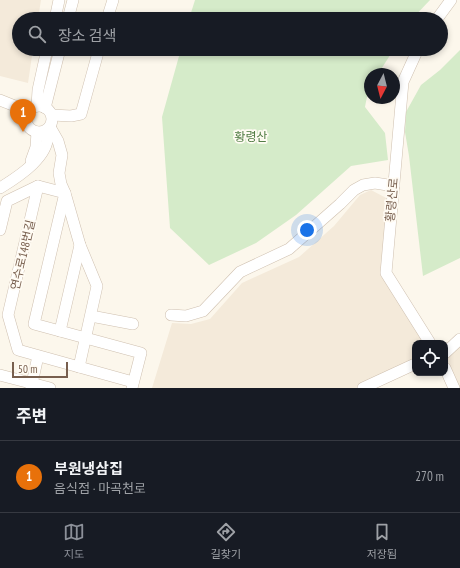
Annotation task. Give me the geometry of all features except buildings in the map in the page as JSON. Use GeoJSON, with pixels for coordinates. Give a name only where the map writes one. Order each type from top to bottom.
{"type":"FeatureCollection","features":[{"type":"Feature","properties":{"kind":"street"},"geometry":{"type":"LineString","coordinates":[[56,12],[59,0]]}},
{"type":"Feature","properties":{"kind":"street"},"geometry":{"type":"LineString","coordinates":[[70,12],[73,0]]}},
{"type":"Feature","properties":{"kind":"street"},"geometry":{"type":"LineString","coordinates":[[109,12],[113,0]]}},
{"type":"Feature","properties":{"kind":"street"},"geometry":{"type":"LineString","coordinates":[[442,12],[451,0]]}},
{"type":"Feature","properties":{"kind":"street"},"geometry":{"type":"LineString","coordinates":[[44,110],[38,90],[45,56]]}},
{"type":"Feature","properties":{"kind":"street"},"geometry":{"type":"LineString","coordinates":[[0,230],[7,201],[0,189],[28,169],[47,143],[44,129],[44,110],[58,56]]}},
{"type":"Feature","properties":{"kind":"street"},"geometry":{"type":"LineString","coordinates":[[0,100],[16,106],[28,113],[44,110],[71,116],[81,114],[97,56]]}},
{"type":"Feature","properties":{"kind":"street","name":"황령산로"},"geometry":{"type":"LineString","coordinates":[[415,56],[403,82],[386,273],[428,340]]}},
{"type":"Feature","properties":{"kind":"street"},"geometry":{"type":"LineString","coordinates":[[28,113],[26,119],[27,125],[44,129],[58,141],[62,156],[59,173],[61,184],[80,245],[97,286],[79,367]]}},
{"type":"Feature","properties":{"kind":"street"},"geometry":{"type":"LineString","coordinates":[[171,315],[186,316],[203,311],[240,272],[289,249],[354,190],[363,185],[375,183],[394,186]]}},
{"type":"Feature","properties":{"kind":"street"},"geometry":{"type":"LineString","coordinates":[[7,201],[38,186],[65,193]]}},
{"type":"Feature","properties":{"kind":"street","name":"연수로148번길"},"geometry":{"type":"LineString","coordinates":[[38,186],[8,315],[18,350],[79,367],[132,385],[141,353],[34,324],[65,193]]}},
{"type":"Feature","properties":{"kind":"street"},"geometry":{"type":"LineString","coordinates":[[60,331],[80,245]]}},
{"type":"Feature","properties":{"kind":"street"},"geometry":{"type":"LineString","coordinates":[[90,316],[133,324]]}},
{"type":"Feature","properties":{"kind":"street"},"geometry":{"type":"LineString","coordinates":[[448,350],[460,339]]}},
{"type":"Feature","properties":{"kind":"street"},"geometry":{"type":"LineString","coordinates":[[31,386],[38,356]]}},
{"type":"Feature","properties":{"kind":"street"},"geometry":{"type":"LineString","coordinates":[[363,388],[412,365]]}},
{"type":"Feature","properties":{"kind":"street"},"geometry":{"type":"LineString","coordinates":[[0,375],[31,386],[50,388]]}},
{"type":"Feature","properties":{"kind":"street"},"geometry":{"type":"LineString","coordinates":[[448,375],[454,388]]}},
{"type":"Feature","properties":{"kind":"shaded area"},"geometry":{"type":"Polygon","coordinates":[[[0,0],[41,0],[39,12],[12,12],[12,56],[32,56],[28,83],[0,76],[0,0]]]}},
{"type":"Feature","properties":{"kind":"shaded area"},"geometry":{"type":"Polygon","coordinates":[[[371,190],[390,200],[386,273],[428,340],[412,340],[412,367],[365,388],[152,388],[172,323],[191,324],[210,319],[242,283],[299,257],[334,226],[360,195],[371,190]]]}},
{"type":"Feature","properties":{"kind":"shaded area"},"geometry":{"type":"Polygon","coordinates":[[[460,345],[460,388],[458,388],[448,364],[448,357],[460,345]]]}},
{"type":"Feature","properties":{"kind":"green space"},"geometry":{"type":"Polygon","coordinates":[[[195,0],[430,0],[419,12],[191,12],[195,0]]]}},
{"type":"Feature","properties":{"kind":"green space"},"geometry":{"type":"Polygon","coordinates":[[[460,50],[460,258],[423,276],[405,132],[406,112],[421,85],[440,70],[460,50]]]}},
{"type":"Feature","properties":{"kind":"green space","name":"황령산"},"geometry":{"type":"Polygon","coordinates":[[[179,56],[390,56],[382,68],[364,68],[364,104],[366,104],[365,107],[385,133],[388,160],[351,166],[296,215],[256,243],[209,265],[170,228],[162,117],[179,56]]]}},
{"type":"Feature","properties":{"kind":"place","name":"부원냉삼집"},"geometry":{"type":"Point","coordinates":[23,132]}}]}
